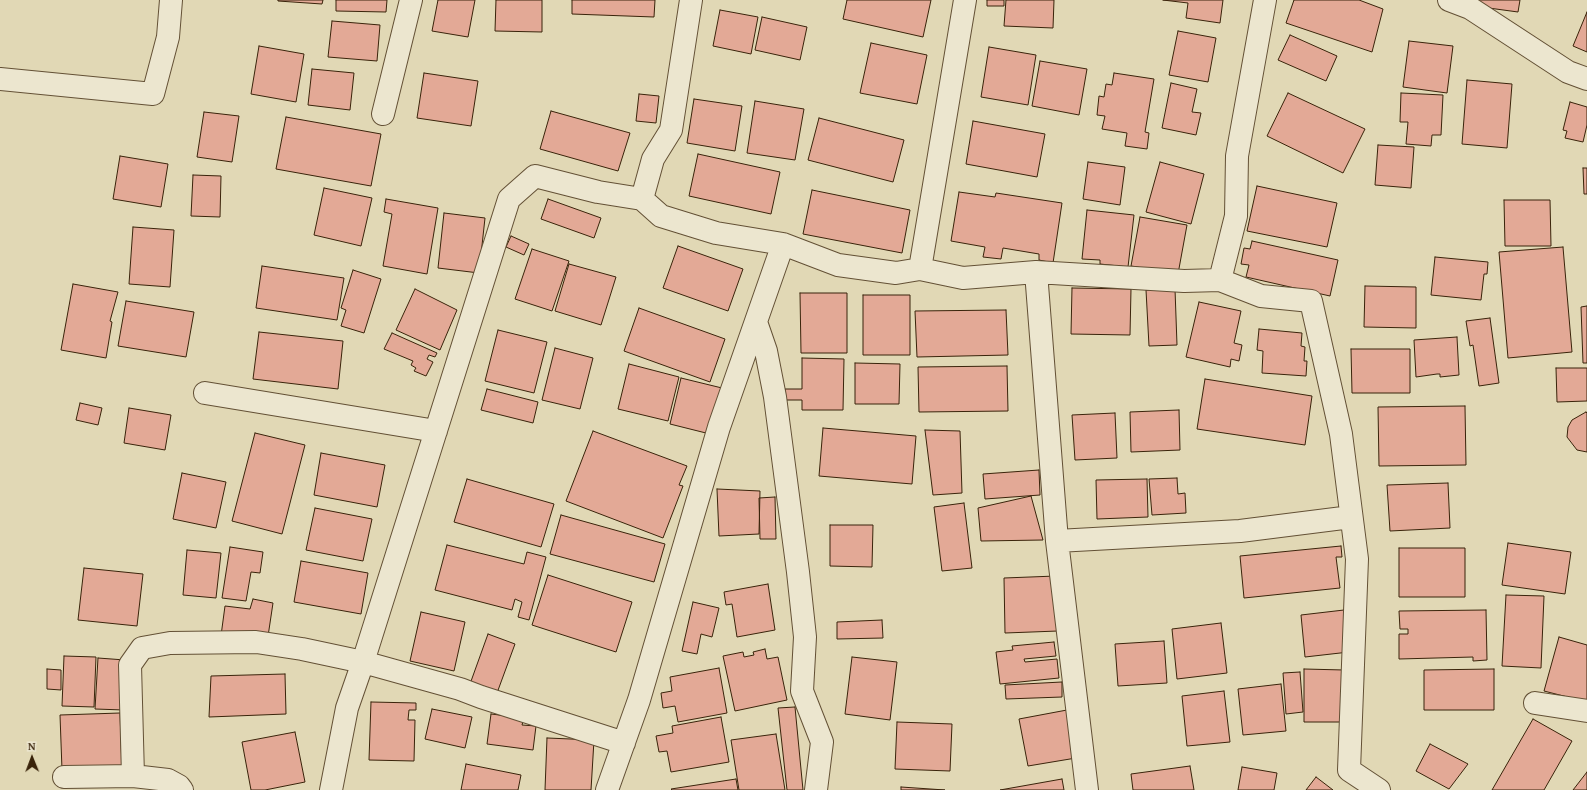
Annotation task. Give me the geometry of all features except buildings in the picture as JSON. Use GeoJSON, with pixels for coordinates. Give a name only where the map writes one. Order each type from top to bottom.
{"type":"FeatureCollection","features":[{"type":"Feature","properties":{"kind":"street"},"geometry":{"type":"LineString","coordinates":[[0,79],[153,94],[168,37],[171,0]]}},
{"type":"Feature","properties":{"kind":"street"},"geometry":{"type":"LineString","coordinates":[[383,114],[411,0]]}},
{"type":"Feature","properties":{"kind":"street"},"geometry":{"type":"LineString","coordinates":[[642,199],[653,159],[670,130],[691,0]]}},
{"type":"Feature","properties":{"kind":"street"},"geometry":{"type":"LineString","coordinates":[[920,269],[965,0]]}},
{"type":"Feature","properties":{"kind":"street"},"geometry":{"type":"LineString","coordinates":[[1220,280],[1236,216],[1237,156],[1265,0]]}},
{"type":"Feature","properties":{"kind":"street"},"geometry":{"type":"LineString","coordinates":[[1449,0],[1470,8],[1568,72],[1587,79]]}},
{"type":"Feature","properties":{"kind":"street"},"geometry":{"type":"LineString","coordinates":[[331,790],[347,708],[363,662],[509,199],[535,176],[598,192],[642,199],[662,216],[716,233],[783,244],[838,265],[896,273],[920,269],[963,278],[1036,272],[1184,281],[1220,280],[1261,296],[1311,301],[1341,434],[1357,559],[1349,770],[1379,790]]}},
{"type":"Feature","properties":{"kind":"street"},"geometry":{"type":"LineString","coordinates":[[607,790],[639,700],[719,427],[783,244]]}},
{"type":"Feature","properties":{"kind":"street"},"geometry":{"type":"LineString","coordinates":[[1036,272],[1057,541],[1087,790]]}},
{"type":"Feature","properties":{"kind":"street"},"geometry":{"type":"LineString","coordinates":[[756,322],[766,351],[775,397],[798,572],[805,637],[802,691],[822,742],[816,790]]}},
{"type":"Feature","properties":{"kind":"street"},"geometry":{"type":"LineString","coordinates":[[205,393],[436,431]]}},
{"type":"Feature","properties":{"kind":"street"},"geometry":{"type":"LineString","coordinates":[[1057,541],[1240,531],[1352,517]]}},
{"type":"Feature","properties":{"kind":"street"},"geometry":{"type":"LineString","coordinates":[[133,776],[130,665],[142,648],[170,643],[256,642],[302,649],[363,662],[460,688],[481,697],[624,742]]}},
{"type":"Feature","properties":{"kind":"street"},"geometry":{"type":"LineString","coordinates":[[1535,703],[1587,710]]}},
{"type":"Feature","properties":{"kind":"street"},"geometry":{"type":"LineString","coordinates":[[64,777],[133,776],[168,780],[179,786],[182,790]]}}]}
